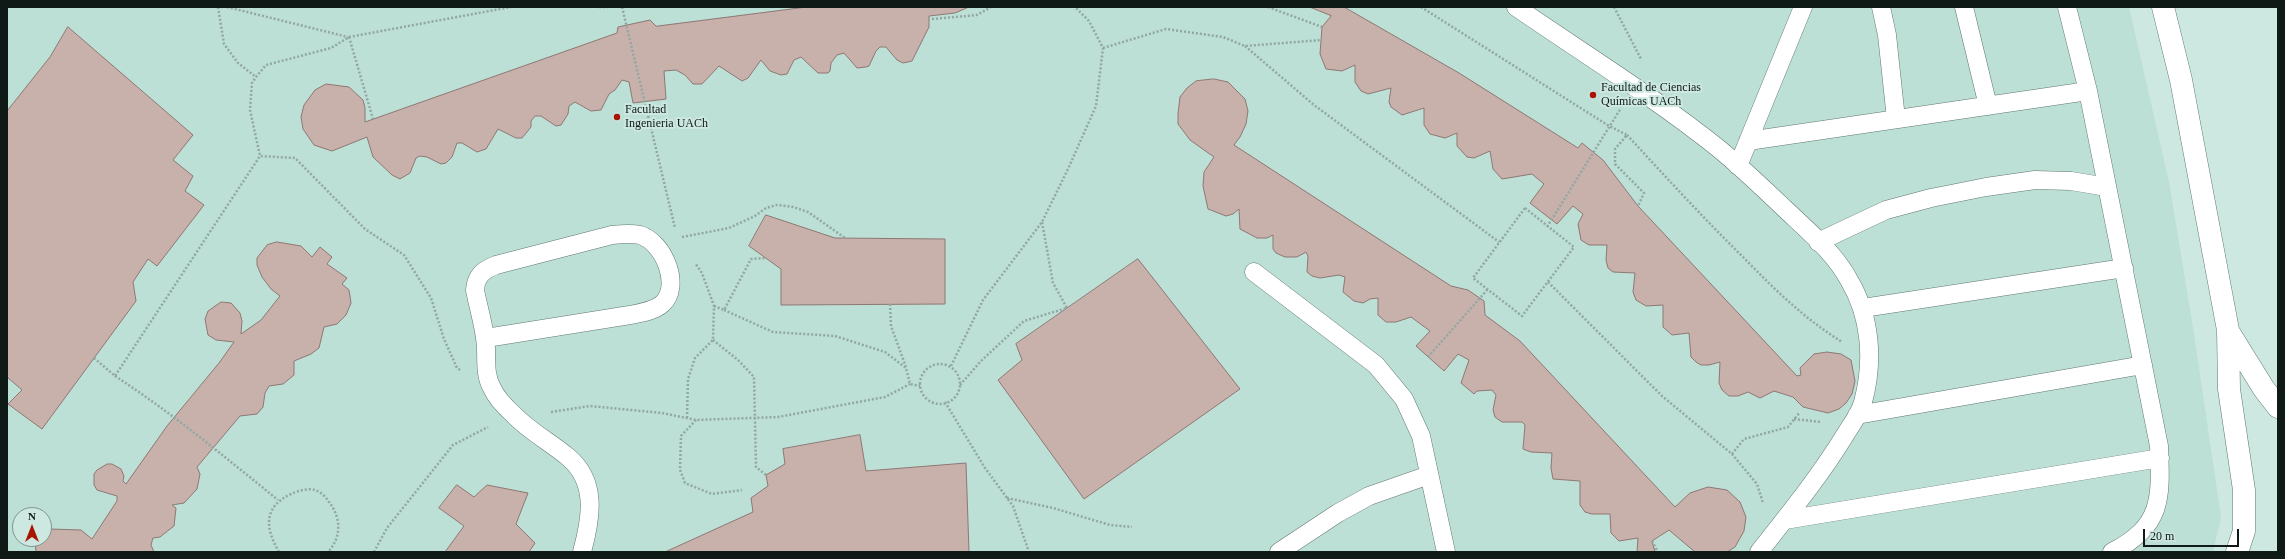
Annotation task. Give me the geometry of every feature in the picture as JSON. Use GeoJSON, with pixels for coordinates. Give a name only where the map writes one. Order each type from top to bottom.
{"type":"FeatureCollection","features":[{"type":"Feature","properties":{"kind":"street"},"geometry":{"type":"LineString","coordinates":[[2163,7],[2181,80],[2228,330],[2229,389],[2244,490],[2244,531],[2237,552]]}},
{"type":"Feature","properties":{"kind":"street"},"geometry":{"type":"LineString","coordinates":[[2228,330],[2264,389],[2278,407]]}},
{"type":"Feature","properties":{"kind":"lane"},"geometry":{"type":"LineString","coordinates":[[1516,7],[1635,88],[1717,148],[1738,166],[1818,242],[1849,280],[1862,308],[1869,337],[1870,372],[1863,405],[1834,454],[1759,552]]}},
{"type":"Feature","properties":{"kind":"lane"},"geometry":{"type":"LineString","coordinates":[[1738,166],[1803,7]]}},
{"type":"Feature","properties":{"kind":"lane"},"geometry":{"type":"LineString","coordinates":[[1881,7],[1887,35],[1896,119]]}},
{"type":"Feature","properties":{"kind":"lane"},"geometry":{"type":"LineString","coordinates":[[1964,7],[1988,106]]}},
{"type":"Feature","properties":{"kind":"lane"},"geometry":{"type":"LineString","coordinates":[[2067,7],[2088,91],[2159,446],[2160,458],[2161,485],[2157,510],[2145,529],[2126,545],[2112,552]]}},
{"type":"Feature","properties":{"kind":"lane"},"geometry":{"type":"LineString","coordinates":[[1748,141],[2088,91]]}},
{"type":"Feature","properties":{"kind":"lane"},"geometry":{"type":"LineString","coordinates":[[1818,242],[1886,210],[1986,186],[2036,180],[2071,181],[2107,186]]}},
{"type":"Feature","properties":{"kind":"lane"},"geometry":{"type":"LineString","coordinates":[[486,338],[630,315],[649,310],[663,304],[668,293],[670,272],[666,260],[658,247],[650,240],[640,235],[612,235],[496,265],[486,269],[478,276],[475,283],[475,290],[486,338],[487,376],[499,401],[535,434],[569,458],[582,472],[588,488],[591,520],[582,552]]}},
{"type":"Feature","properties":{"kind":"lane"},"geometry":{"type":"LineString","coordinates":[[1862,308],[2124,268]]}},
{"type":"Feature","properties":{"kind":"lane"},"geometry":{"type":"LineString","coordinates":[[1254,272],[1376,365],[1392,382],[1404,399],[1421,436],[1446,552]]}},
{"type":"Feature","properties":{"kind":"lane"},"geometry":{"type":"LineString","coordinates":[[1857,415],[2143,365]]}},
{"type":"Feature","properties":{"kind":"lane"},"geometry":{"type":"LineString","coordinates":[[1785,520],[2160,458]]}},
{"type":"Feature","properties":{"kind":"lane"},"geometry":{"type":"LineString","coordinates":[[1279,552],[1338,513],[1369,496],[1429,475]]}},
{"type":"Feature","properties":{"kind":"path"},"geometry":{"type":"LineString","coordinates":[[218,7],[224,44],[238,63],[256,78]]}},
{"type":"Feature","properties":{"kind":"path"},"geometry":{"type":"LineString","coordinates":[[227,7],[349,37]]}},
{"type":"Feature","properties":{"kind":"path"},"geometry":{"type":"LineString","coordinates":[[115,376],[260,156],[250,110],[252,83],[266,65],[331,48],[349,37],[511,7]]}},
{"type":"Feature","properties":{"kind":"path"},"geometry":{"type":"LineString","coordinates":[[599,7],[608,7]]}},
{"type":"Feature","properties":{"kind":"path"},"geometry":{"type":"LineString","coordinates":[[622,7],[676,230]]}},
{"type":"Feature","properties":{"kind":"path"},"geometry":{"type":"LineString","coordinates":[[932,19],[977,16],[991,7]]}},
{"type":"Feature","properties":{"kind":"path"},"geometry":{"type":"LineString","coordinates":[[951,366],[983,300],[1042,222],[1068,169],[1096,106],[1103,48],[1089,21],[1075,7]]}},
{"type":"Feature","properties":{"kind":"path"},"geometry":{"type":"LineString","coordinates":[[1268,7],[1322,27]]}},
{"type":"Feature","properties":{"kind":"path"},"geometry":{"type":"LineString","coordinates":[[1421,7],[1609,126],[1627,135],[1713,227],[1800,313],[1820,329]]}},
{"type":"Feature","properties":{"kind":"path"},"geometry":{"type":"LineString","coordinates":[[1103,48],[1166,29],[1223,37],[1245,46],[1314,105],[1499,242]]}},
{"type":"Feature","properties":{"kind":"path"},"geometry":{"type":"LineString","coordinates":[[349,37],[373,119]]}},
{"type":"Feature","properties":{"kind":"path"},"geometry":{"type":"LineString","coordinates":[[1245,46],[1322,40]]}},
{"type":"Feature","properties":{"kind":"path"},"geometry":{"type":"LineString","coordinates":[[1547,227],[1609,126]]}},
{"type":"Feature","properties":{"kind":"path"},"geometry":{"type":"LineString","coordinates":[[1627,135],[1615,149],[1615,164],[1644,194],[1638,206]]}},
{"type":"Feature","properties":{"kind":"path"},"geometry":{"type":"LineString","coordinates":[[260,156],[295,158],[365,229],[404,256],[431,298],[444,339],[457,368],[462,372]]}},
{"type":"Feature","properties":{"kind":"path"},"geometry":{"type":"LineString","coordinates":[[682,244],[678,238],[729,228],[755,216],[766,208],[777,205],[793,207],[808,212],[845,238]]}},
{"type":"Feature","properties":{"kind":"path"},"geometry":{"type":"LineString","coordinates":[[1525,208],[1574,248],[1522,316],[1473,278],[1499,242],[1525,208]]}},
{"type":"Feature","properties":{"kind":"path"},"geometry":{"type":"LineString","coordinates":[[960,385],[981,361],[1024,321],[1067,308],[1053,283],[1042,222]]}},
{"type":"Feature","properties":{"kind":"path"},"geometry":{"type":"LineString","coordinates":[[724,310],[751,259],[765,258]]}},
{"type":"Feature","properties":{"kind":"path"},"geometry":{"type":"LineString","coordinates":[[687,418],[688,380],[695,358],[713,340],[714,306],[702,273],[694,261]]}},
{"type":"Feature","properties":{"kind":"path"},"geometry":{"type":"LineString","coordinates":[[1548,282],[1662,396],[1732,454],[1757,484],[1764,506]]}},
{"type":"Feature","properties":{"kind":"path"},"geometry":{"type":"LineString","coordinates":[[1428,356],[1487,290]]}},
{"type":"Feature","properties":{"kind":"path"},"geometry":{"type":"LineString","coordinates":[[890,304],[891,326],[910,384]]}},
{"type":"Feature","properties":{"kind":"path"},"geometry":{"type":"LineString","coordinates":[[714,306],[774,332],[835,336],[885,352],[906,368]]}},
{"type":"Feature","properties":{"kind":"path"},"geometry":{"type":"LineString","coordinates":[[713,340],[738,360],[754,377],[756,467],[766,475]]}},
{"type":"Feature","properties":{"kind":"path"},"geometry":{"type":"LineString","coordinates":[[94,358],[115,376],[145,395],[204,440],[278,500]]}},
{"type":"Feature","properties":{"kind":"path"},"geometry":{"type":"LineString","coordinates":[[937,364],[951,366],[957,372],[960,385],[959,394],[955,399],[946,402],[934,403],[926,399],[920,386],[922,374],[928,367],[937,364]]}},
{"type":"Feature","properties":{"kind":"path"},"geometry":{"type":"LineString","coordinates":[[755,418],[821,410],[885,397],[910,384],[920,386]]}},
{"type":"Feature","properties":{"kind":"path"},"geometry":{"type":"LineString","coordinates":[[946,402],[985,468],[1013,506],[1029,552]]}},
{"type":"Feature","properties":{"kind":"path"},"geometry":{"type":"LineString","coordinates":[[1732,454],[1744,439],[1788,426],[1800,412]]}},
{"type":"Feature","properties":{"kind":"path"},"geometry":{"type":"LineString","coordinates":[[696,420],[681,436],[680,470],[685,483],[712,494],[742,490]]}},
{"type":"Feature","properties":{"kind":"path"},"geometry":{"type":"LineString","coordinates":[[280,552],[271,538],[269,525],[272,508],[278,500],[298,491],[315,490],[324,496],[336,510],[339,525],[334,546],[330,552]]}},
{"type":"Feature","properties":{"kind":"path"},"geometry":{"type":"LineString","coordinates":[[1007,498],[1053,508],[1110,525],[1132,527]]}},
{"type":"Feature","properties":{"kind":"path"},"geometry":{"type":"LineString","coordinates":[[1652,541],[1658,552]]}},
{"type":"Feature","properties":{"kind":"shaded area"},"geometry":{"type":"Polygon","coordinates":[[[7,7],[2129,7],[2169,182],[2194,334],[2221,517],[2213,552],[7,552],[7,7]]]}},
{"type":"Feature","properties":{"kind":"building"},"geometry":{"type":"Polygon","coordinates":[[[807,7],[969,7],[955,13],[929,16],[929,27],[912,61],[903,63],[897,60],[886,47],[880,47],[876,51],[869,66],[866,67],[857,68],[844,53],[837,55],[831,63],[830,71],[828,73],[818,73],[801,57],[794,60],[787,74],[781,75],[770,71],[761,60],[748,78],[742,81],[719,66],[702,84],[693,84],[685,75],[676,70],[664,71],[666,99],[633,103],[629,82],[622,80],[615,90],[609,94],[601,110],[591,111],[575,102],[569,106],[568,114],[561,125],[556,126],[541,116],[535,116],[531,121],[531,127],[522,138],[516,138],[498,129],[486,149],[477,152],[462,143],[457,143],[452,157],[446,163],[441,164],[427,157],[420,156],[416,158],[410,173],[400,179],[392,175],[373,157],[367,137],[332,151],[314,145],[303,129],[301,117],[304,105],[315,90],[326,84],[349,87],[363,100],[365,108],[365,122],[617,33],[618,27],[650,20],[656,26],[807,7]]]}},
{"type":"Feature","properties":{"kind":"building"},"geometry":{"type":"Polygon","coordinates":[[[1310,7],[1344,7],[1459,73],[1578,148],[1582,143],[1603,160],[1638,206],[1797,376],[1801,375],[1800,368],[1814,354],[1827,352],[1841,354],[1851,360],[1855,381],[1852,394],[1846,403],[1839,409],[1828,413],[1803,407],[1793,397],[1774,391],[1760,398],[1748,392],[1738,396],[1729,396],[1722,390],[1719,383],[1720,362],[1709,365],[1701,365],[1696,362],[1691,357],[1689,333],[1672,335],[1663,327],[1663,305],[1646,306],[1636,300],[1633,292],[1635,273],[1613,272],[1608,268],[1606,260],[1607,245],[1589,245],[1581,240],[1578,224],[1583,214],[1573,206],[1557,224],[1530,203],[1544,184],[1532,174],[1502,179],[1493,169],[1490,151],[1474,158],[1467,157],[1457,146],[1457,133],[1445,138],[1430,134],[1424,125],[1424,108],[1402,115],[1391,107],[1389,102],[1391,88],[1368,94],[1361,91],[1355,82],[1355,65],[1342,71],[1326,69],[1320,54],[1322,27],[1331,16],[1310,7]]]}},
{"type":"Feature","properties":{"kind":"building"},"geometry":{"type":"Polygon","coordinates":[[[68,27],[193,135],[173,160],[193,176],[185,191],[204,205],[157,266],[148,259],[133,282],[136,301],[42,429],[8,404],[22,390],[7,377],[7,111],[50,57],[68,27]]]}},
{"type":"Feature","properties":{"kind":"building"},"geometry":{"type":"Polygon","coordinates":[[[1214,79],[1228,82],[1245,99],[1248,111],[1246,124],[1240,137],[1234,145],[1451,286],[1468,290],[1484,301],[1485,315],[1520,341],[1675,507],[1690,493],[1708,487],[1727,490],[1740,502],[1746,517],[1744,531],[1735,547],[1727,552],[1695,552],[1669,530],[1652,541],[1655,552],[1637,552],[1638,538],[1619,541],[1611,533],[1610,514],[1592,514],[1585,512],[1580,505],[1580,481],[1553,479],[1551,468],[1552,453],[1531,452],[1523,449],[1525,425],[1522,422],[1502,422],[1495,417],[1493,410],[1496,395],[1492,390],[1477,391],[1474,394],[1461,383],[1469,360],[1458,354],[1444,371],[1416,346],[1430,331],[1411,317],[1396,322],[1386,322],[1378,315],[1378,298],[1370,299],[1363,303],[1354,301],[1343,292],[1345,277],[1339,275],[1320,278],[1312,276],[1307,272],[1308,256],[1306,252],[1297,257],[1285,257],[1276,253],[1273,249],[1273,235],[1267,238],[1257,238],[1240,229],[1239,209],[1233,214],[1226,216],[1208,209],[1203,186],[1204,172],[1214,157],[1190,140],[1178,124],[1178,114],[1180,97],[1187,88],[1196,81],[1214,79]]]}},
{"type":"Feature","properties":{"kind":"building"},"geometry":{"type":"Polygon","coordinates":[[[766,215],[835,238],[945,239],[945,304],[781,305],[781,269],[749,246],[766,215]]]}},
{"type":"Feature","properties":{"kind":"building"},"geometry":{"type":"Polygon","coordinates":[[[277,242],[301,246],[312,257],[320,247],[332,257],[327,264],[347,278],[342,284],[349,290],[351,303],[346,315],[337,324],[324,327],[319,348],[311,354],[294,361],[294,375],[283,384],[269,386],[265,393],[263,407],[257,414],[240,416],[197,467],[200,474],[197,489],[184,503],[172,505],[176,508],[174,526],[160,537],[153,538],[151,545],[154,552],[36,552],[36,547],[52,547],[52,529],[81,530],[92,539],[117,501],[117,496],[97,490],[94,485],[94,474],[97,470],[107,464],[112,464],[121,469],[124,476],[123,481],[126,484],[167,426],[219,363],[234,342],[216,340],[208,335],[205,319],[208,311],[221,302],[231,303],[240,313],[242,321],[241,334],[261,320],[280,296],[271,289],[262,277],[257,265],[257,258],[267,245],[277,242]]]}},
{"type":"Feature","properties":{"kind":"building"},"geometry":{"type":"Polygon","coordinates":[[[1138,259],[1240,389],[1084,499],[998,380],[1022,360],[1016,344],[1138,259]]]}},
{"type":"Feature","properties":{"kind":"building"},"geometry":{"type":"Polygon","coordinates":[[[860,435],[866,471],[966,463],[969,552],[665,552],[753,512],[751,498],[768,486],[766,475],[785,464],[783,449],[860,435]]]}},
{"type":"Feature","properties":{"kind":"building"},"geometry":{"type":"Polygon","coordinates":[[[457,485],[474,497],[487,485],[528,493],[516,524],[535,543],[529,552],[445,552],[464,526],[439,508],[457,485]]]}},
{"type":"Feature","properties":{"kind":"place","name":"Facultad de Ciencias Químicas UACh"},"geometry":{"type":"Point","coordinates":[1593,95]}},
{"type":"Feature","properties":{"kind":"place","name":"Facultad Ingenieria UACh"},"geometry":{"type":"Point","coordinates":[617,117]}}]}
